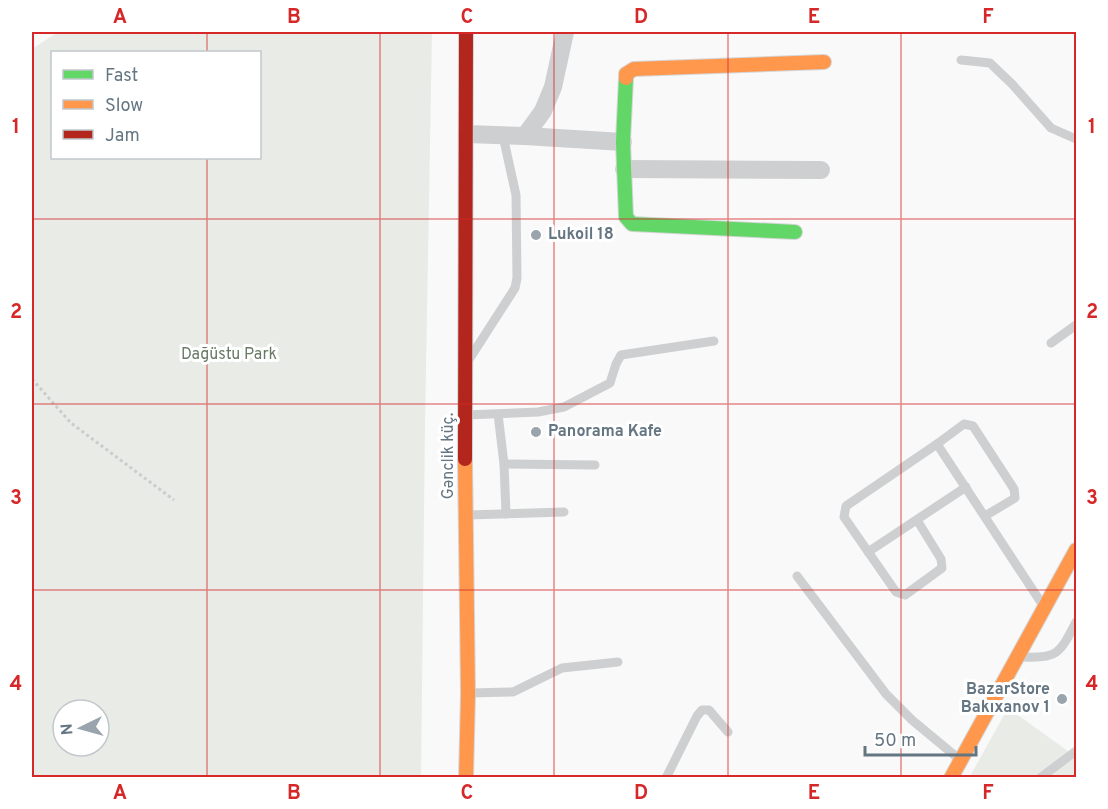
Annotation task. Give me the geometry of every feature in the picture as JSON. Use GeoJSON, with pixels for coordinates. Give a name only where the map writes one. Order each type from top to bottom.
{"type":"FeatureCollection","features":[{"type":"Feature","properties":{"kind":"street","name":"Gənclik küç."},"geometry":{"type":"LineString","coordinates":[[466,32],[464,368],[468,694],[466,777]]}},
{"type":"Feature","properties":{"kind":"street"},"geometry":{"type":"LineString","coordinates":[[525,136],[543,111],[553,87],[565,32]]}},
{"type":"Feature","properties":{"kind":"street"},"geometry":{"type":"LineString","coordinates":[[795,232],[632,224],[626,217],[624,170],[626,74],[634,69],[824,62]]}},
{"type":"Feature","properties":{"kind":"street"},"geometry":{"type":"LineString","coordinates":[[467,134],[623,142]]}},
{"type":"Feature","properties":{"kind":"street"},"geometry":{"type":"LineString","coordinates":[[624,170],[821,170]]}},
{"type":"Feature","properties":{"kind":"street"},"geometry":{"type":"LineString","coordinates":[[951,777],[1076,552]]}},
{"type":"Feature","properties":{"kind":"lane"},"geometry":{"type":"LineString","coordinates":[[961,60],[990,63],[1051,128],[1077,139]]}},
{"type":"Feature","properties":{"kind":"lane"},"geometry":{"type":"LineString","coordinates":[[464,368],[515,288],[517,278],[516,195],[503,136]]}},
{"type":"Feature","properties":{"kind":"lane"},"geometry":{"type":"LineString","coordinates":[[1051,343],[1077,325]]}},
{"type":"Feature","properties":{"kind":"lane"},"geometry":{"type":"LineString","coordinates":[[465,416],[538,412],[564,407],[610,383],[621,355],[714,341]]}},
{"type":"Feature","properties":{"kind":"lane"},"geometry":{"type":"LineString","coordinates":[[498,414],[504,464],[506,514]]}},
{"type":"Feature","properties":{"kind":"lane"},"geometry":{"type":"LineString","coordinates":[[917,520],[941,559],[942,568],[905,595],[896,592],[844,517],[846,506],[964,424],[973,426],[1014,489],[1015,498],[985,516]]}},
{"type":"Feature","properties":{"kind":"lane"},"geometry":{"type":"LineString","coordinates":[[938,444],[1045,608]]}},
{"type":"Feature","properties":{"kind":"lane"},"geometry":{"type":"LineString","coordinates":[[504,464],[595,465]]}},
{"type":"Feature","properties":{"kind":"lane"},"geometry":{"type":"LineString","coordinates":[[868,552],[966,487]]}},
{"type":"Feature","properties":{"kind":"lane"},"geometry":{"type":"LineString","coordinates":[[465,515],[564,512]]}},
{"type":"Feature","properties":{"kind":"lane"},"geometry":{"type":"LineString","coordinates":[[797,576],[886,694],[912,720],[961,760]]}},
{"type":"Feature","properties":{"kind":"lane"},"geometry":{"type":"LineString","coordinates":[[1018,657],[1042,658],[1055,655],[1065,645],[1077,622]]}},
{"type":"Feature","properties":{"kind":"lane"},"geometry":{"type":"LineString","coordinates":[[468,694],[513,692],[562,668],[618,662]]}},
{"type":"Feature","properties":{"kind":"lane"},"geometry":{"type":"LineString","coordinates":[[666,777],[702,710],[709,710],[728,732]]}},
{"type":"Feature","properties":{"kind":"lane"},"geometry":{"type":"LineString","coordinates":[[1040,777],[1077,751]]}},
{"type":"Feature","properties":{"kind":"path"},"geometry":{"type":"LineString","coordinates":[[32,379],[72,423],[174,500]]}},
{"type":"Feature","properties":{"kind":"green space","name":"Dağüstu Park"},"geometry":{"type":"Polygon","coordinates":[[[58,32],[432,32],[421,777],[32,777],[32,49],[58,32]]]}},
{"type":"Feature","properties":{"kind":"green space"},"geometry":{"type":"Polygon","coordinates":[[[1008,708],[1076,757],[1076,777],[969,778],[1008,708]]]}},
{"type":"Feature","properties":{"kind":"traffic: fast"},"geometry":{"type":"LineString","coordinates":[[626,78],[623,142],[626,217],[632,224],[795,232]]}},
{"type":"Feature","properties":{"kind":"traffic: slow"},"geometry":{"type":"LineString","coordinates":[[626,78],[626,74],[634,69],[824,62]]}},
{"type":"Feature","properties":{"kind":"traffic: slow"},"geometry":{"type":"LineString","coordinates":[[465,459],[468,694],[466,778]]}},
{"type":"Feature","properties":{"kind":"traffic: slow"},"geometry":{"type":"LineString","coordinates":[[951,778],[1076,550]]}},
{"type":"Feature","properties":{"kind":"traffic: jam"},"geometry":{"type":"LineString","coordinates":[[465,459],[466,32]]}},
{"type":"Feature","properties":{"kind":"place","name":"Lukoil 18"},"geometry":{"type":"Point","coordinates":[536,235]}},
{"type":"Feature","properties":{"kind":"place","name":"Panorama Kafe"},"geometry":{"type":"Point","coordinates":[536,432]}},
{"type":"Feature","properties":{"kind":"place","name":"BazarStore Bakıxanov 1"},"geometry":{"type":"Point","coordinates":[1062,699]}}]}
